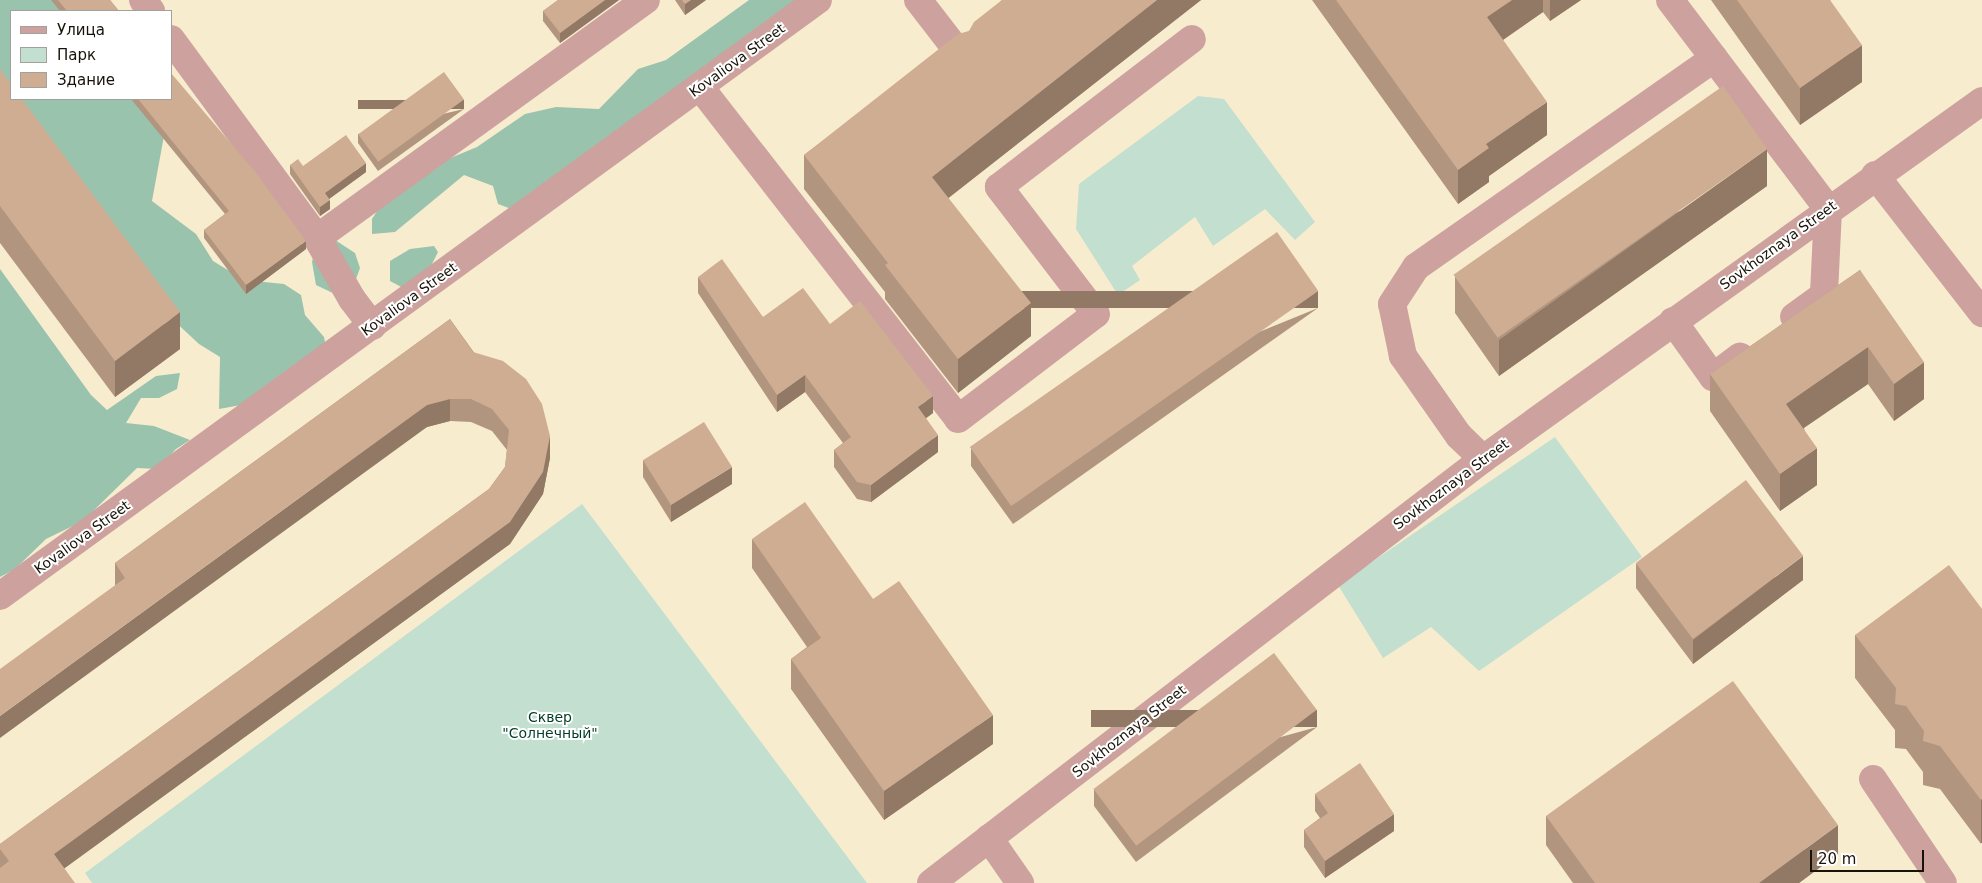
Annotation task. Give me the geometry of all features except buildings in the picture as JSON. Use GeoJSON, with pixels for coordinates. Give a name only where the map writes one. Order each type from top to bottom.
{"type":"FeatureCollection","features":[{"type":"Feature","properties":{"kind":"street"},"geometry":{"type":"LineString","coordinates":[[317,238],[646,0]]}},
{"type":"Feature","properties":{"kind":"street","name":"Kovaliova Street"},"geometry":{"type":"LineString","coordinates":[[0,596],[818,0]]}},
{"type":"Feature","properties":{"kind":"street"},"geometry":{"type":"LineString","coordinates":[[918,0],[958,53]]}},
{"type":"Feature","properties":{"kind":"street"},"geometry":{"type":"LineString","coordinates":[[1670,0],[1828,209],[1824,295],[1769,336],[1713,376],[1673,321]]}},
{"type":"Feature","properties":{"kind":"street"},"geometry":{"type":"LineString","coordinates":[[172,40],[317,238],[352,299],[372,326]]}},
{"type":"Feature","properties":{"kind":"street"},"geometry":{"type":"LineString","coordinates":[[700,86],[958,419],[1096,314],[999,187],[1192,40]]}},
{"type":"Feature","properties":{"kind":"street"},"geometry":{"type":"LineString","coordinates":[[1483,459],[1458,436],[1403,356],[1392,304],[1416,267],[1714,58]]}},
{"type":"Feature","properties":{"kind":"street","name":"Sovkhoznaya Street"},"geometry":{"type":"LineString","coordinates":[[931,883],[1483,459],[1828,209],[1982,101]]}},
{"type":"Feature","properties":{"kind":"street"},"geometry":{"type":"LineString","coordinates":[[1876,175],[1982,313]]}},
{"type":"Feature","properties":{"kind":"street"},"geometry":{"type":"LineString","coordinates":[[1873,779],[1943,883]]}},
{"type":"Feature","properties":{"kind":"street"},"geometry":{"type":"LineString","coordinates":[[989,838],[1020,883]]}},
{"type":"Feature","properties":{"kind":"green space"},"geometry":{"type":"Polygon","coordinates":[[[0,0],[71,0],[77,10],[10,10],[10,100],[154,100],[166,125],[152,201],[196,234],[213,261],[244,280],[284,284],[301,295],[305,315],[324,337],[326,347],[257,402],[219,409],[220,357],[199,344],[170,317],[0,93],[0,0]]]}},
{"type":"Feature","properties":{"kind":"green space"},"geometry":{"type":"Polygon","coordinates":[[[749,0],[797,0],[514,210],[498,204],[493,186],[464,175],[395,232],[372,234],[372,219],[381,205],[419,171],[477,147],[525,114],[556,107],[599,109],[638,69],[666,60],[749,0]]]}},
{"type":"Feature","properties":{"kind":"green space"},"geometry":{"type":"Polygon","coordinates":[[[1198,96],[1224,99],[1315,222],[1295,240],[1265,209],[1213,246],[1195,217],[1132,266],[1140,280],[1118,295],[1076,229],[1079,184],[1198,96]]]}},
{"type":"Feature","properties":{"kind":"green space"},"geometry":{"type":"Polygon","coordinates":[[[332,238],[355,253],[360,268],[353,287],[339,296],[316,285],[312,262],[314,253],[332,238]]]}},
{"type":"Feature","properties":{"kind":"green space"},"geometry":{"type":"Polygon","coordinates":[[[434,246],[438,252],[426,276],[405,289],[390,281],[390,261],[410,249],[434,246]]]}},
{"type":"Feature","properties":{"kind":"green space"},"geometry":{"type":"Polygon","coordinates":[[[0,269],[91,395],[107,410],[156,376],[180,373],[177,389],[159,398],[141,398],[126,423],[154,426],[190,440],[176,449],[157,469],[137,468],[83,521],[46,539],[15,569],[0,577],[0,269]]]}},
{"type":"Feature","properties":{"kind":"green space"},"geometry":{"type":"Polygon","coordinates":[[[1555,437],[1642,557],[1479,671],[1431,627],[1383,658],[1338,585],[1555,437]]]}},
{"type":"Feature","properties":{"kind":"green space","name":"Сквер \"Солнечный\""},"geometry":{"type":"Polygon","coordinates":[[[582,504],[867,883],[92,883],[85,873],[582,504]]]}}]}
